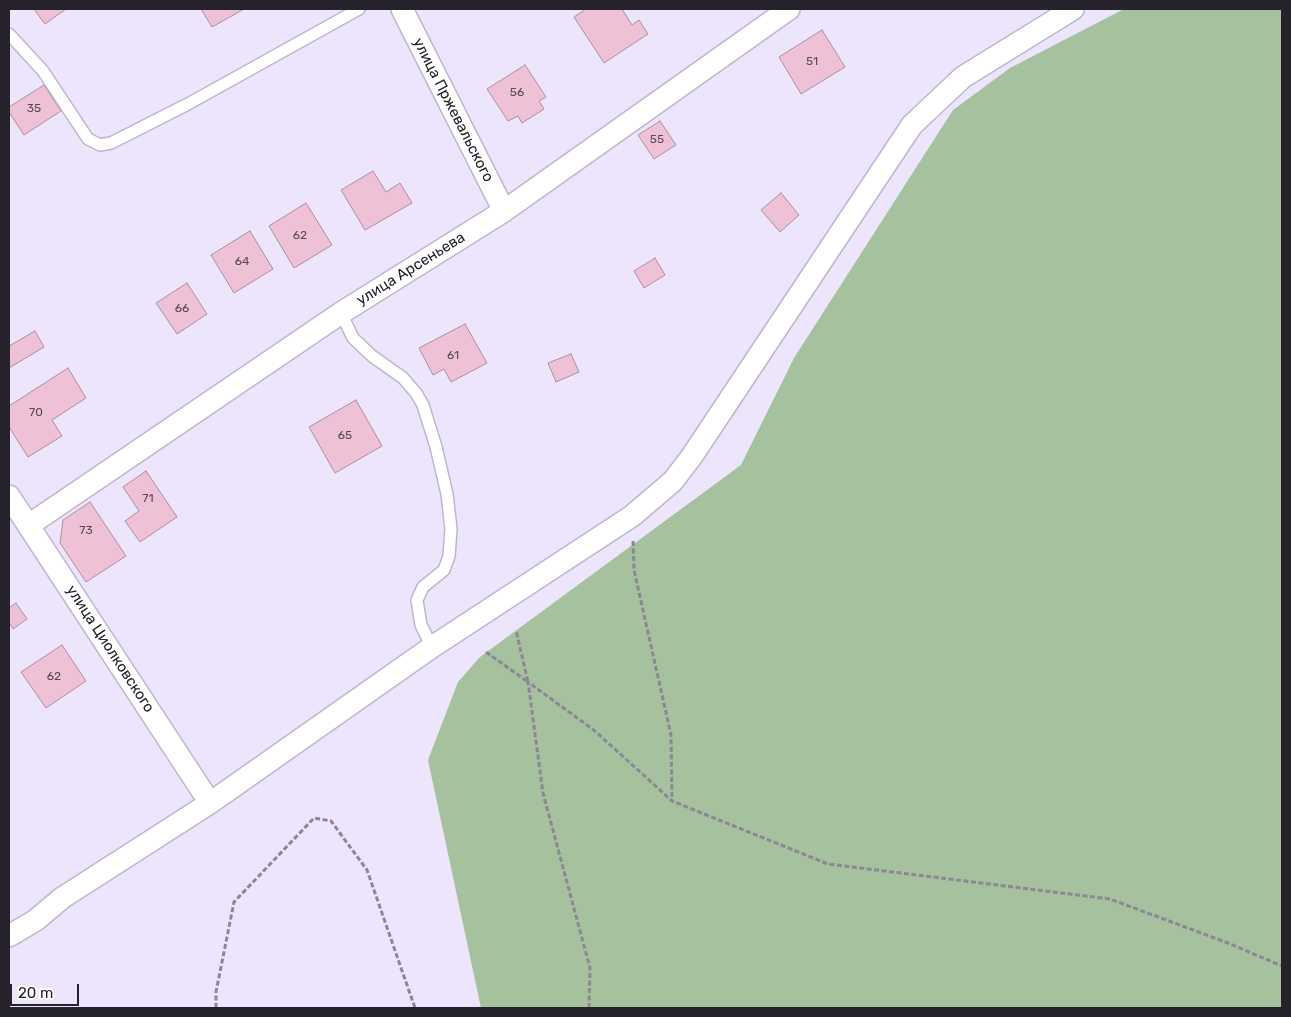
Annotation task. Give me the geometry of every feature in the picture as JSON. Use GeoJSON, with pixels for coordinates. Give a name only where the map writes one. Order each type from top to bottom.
{"type":"FeatureCollection","features":[{"type":"Feature","properties":{"kind":"street","name":"улица Пржевальского"},"geometry":{"type":"LineString","coordinates":[[402,9],[504,211]]}},
{"type":"Feature","properties":{"kind":"street","name":"улица Арсеньева"},"geometry":{"type":"LineString","coordinates":[[30,525],[341,313],[504,211],[790,9]]}},
{"type":"Feature","properties":{"kind":"street"},"geometry":{"type":"LineString","coordinates":[[9,936],[36,920],[62,898],[210,803],[432,647],[632,516],[673,481],[692,456],[912,124],[963,77],[1073,9]]}},
{"type":"Feature","properties":{"kind":"street","name":"улица Циолковского"},"geometry":{"type":"LineString","coordinates":[[9,496],[30,525],[210,803]]}},
{"type":"Feature","properties":{"kind":"lane"},"geometry":{"type":"LineString","coordinates":[[9,34],[43,71],[88,139],[100,145],[111,143],[188,104],[359,9]]}},
{"type":"Feature","properties":{"kind":"lane"},"geometry":{"type":"LineString","coordinates":[[341,313],[353,338],[372,356],[403,378],[416,393],[423,405],[436,447],[447,494],[450,529],[449,556],[444,570],[423,587],[418,600],[421,625],[432,647]]}},
{"type":"Feature","properties":{"kind":"path"},"geometry":{"type":"LineString","coordinates":[[632,516],[634,570],[671,734],[672,801]]}},
{"type":"Feature","properties":{"kind":"path"},"geometry":{"type":"LineString","coordinates":[[516,630],[528,682],[543,793],[590,968],[590,1008]]}},
{"type":"Feature","properties":{"kind":"path"},"geometry":{"type":"LineString","coordinates":[[486,652],[595,731],[672,801],[828,864],[1110,899],[1228,943],[1282,966]]}},
{"type":"Feature","properties":{"kind":"path"},"geometry":{"type":"LineString","coordinates":[[216,1008],[216,992],[234,902],[314,818],[331,821],[367,870],[415,1008]]}},
{"type":"Feature","properties":{"kind":"green space"},"geometry":{"type":"Polygon","coordinates":[[[1124,9],[1282,9],[1282,1008],[481,1008],[428,760],[458,682],[480,657],[741,465],[794,358],[953,110],[1010,68],[1124,9]]]}},
{"type":"Feature","properties":{"kind":"building"},"geometry":{"type":"Polygon","coordinates":[[[34,9],[66,9],[45,24],[34,9]]]}},
{"type":"Feature","properties":{"kind":"building"},"geometry":{"type":"Polygon","coordinates":[[[201,9],[244,9],[212,27],[201,9]]]}},
{"type":"Feature","properties":{"kind":"building"},"geometry":{"type":"Polygon","coordinates":[[[586,9],[622,9],[632,25],[639,20],[648,34],[604,63],[574,17],[586,9]]]}},
{"type":"Feature","properties":{"kind":"building"},"geometry":{"type":"Polygon","coordinates":[[[822,30],[845,67],[801,94],[779,57],[822,30]]]}},
{"type":"Feature","properties":{"kind":"building"},"geometry":{"type":"Polygon","coordinates":[[[525,65],[546,97],[539,101],[544,109],[522,123],[518,116],[508,121],[487,89],[525,65]]]}},
{"type":"Feature","properties":{"kind":"building"},"geometry":{"type":"Polygon","coordinates":[[[44,85],[61,111],[24,135],[9,112],[9,107],[44,85]]]}},
{"type":"Feature","properties":{"kind":"building"},"geometry":{"type":"Polygon","coordinates":[[[660,121],[676,145],[654,159],[638,135],[660,121]]]}},
{"type":"Feature","properties":{"kind":"building"},"geometry":{"type":"Polygon","coordinates":[[[373,171],[386,192],[400,183],[412,203],[365,230],[341,190],[373,171]]]}},
{"type":"Feature","properties":{"kind":"building"},"geometry":{"type":"Polygon","coordinates":[[[781,193],[799,215],[780,232],[761,210],[781,193]]]}},
{"type":"Feature","properties":{"kind":"building"},"geometry":{"type":"Polygon","coordinates":[[[306,203],[332,245],[294,268],[269,226],[306,203]]]}},
{"type":"Feature","properties":{"kind":"building"},"geometry":{"type":"Polygon","coordinates":[[[250,231],[273,269],[234,293],[211,255],[250,231]]]}},
{"type":"Feature","properties":{"kind":"building"},"geometry":{"type":"Polygon","coordinates":[[[655,258],[665,275],[644,288],[634,271],[655,258]]]}},
{"type":"Feature","properties":{"kind":"building"},"geometry":{"type":"Polygon","coordinates":[[[187,283],[207,314],[177,334],[156,303],[187,283]]]}},
{"type":"Feature","properties":{"kind":"building"},"geometry":{"type":"Polygon","coordinates":[[[465,324],[487,363],[451,382],[444,369],[433,375],[419,348],[465,324]]]}},
{"type":"Feature","properties":{"kind":"building"},"geometry":{"type":"Polygon","coordinates":[[[35,331],[44,347],[9,368],[9,346],[35,331]]]}},
{"type":"Feature","properties":{"kind":"building"},"geometry":{"type":"Polygon","coordinates":[[[571,354],[579,372],[556,382],[548,363],[571,354]]]}},
{"type":"Feature","properties":{"kind":"building"},"geometry":{"type":"Polygon","coordinates":[[[68,368],[86,398],[52,420],[62,436],[28,457],[9,427],[9,406],[68,368]]]}},
{"type":"Feature","properties":{"kind":"building"},"geometry":{"type":"Polygon","coordinates":[[[356,400],[382,446],[335,473],[309,427],[356,400]]]}},
{"type":"Feature","properties":{"kind":"building"},"geometry":{"type":"Polygon","coordinates":[[[146,471],[177,517],[140,542],[125,521],[139,511],[123,487],[146,471]]]}},
{"type":"Feature","properties":{"kind":"building"},"geometry":{"type":"Polygon","coordinates":[[[90,502],[126,556],[86,582],[60,543],[63,520],[90,502]]]}},
{"type":"Feature","properties":{"kind":"building"},"geometry":{"type":"Polygon","coordinates":[[[16,603],[27,619],[13,629],[9,622],[9,608],[16,603]]]}},
{"type":"Feature","properties":{"kind":"building"},"geometry":{"type":"Polygon","coordinates":[[[62,645],[86,681],[46,708],[21,672],[62,645]]]}}]}
